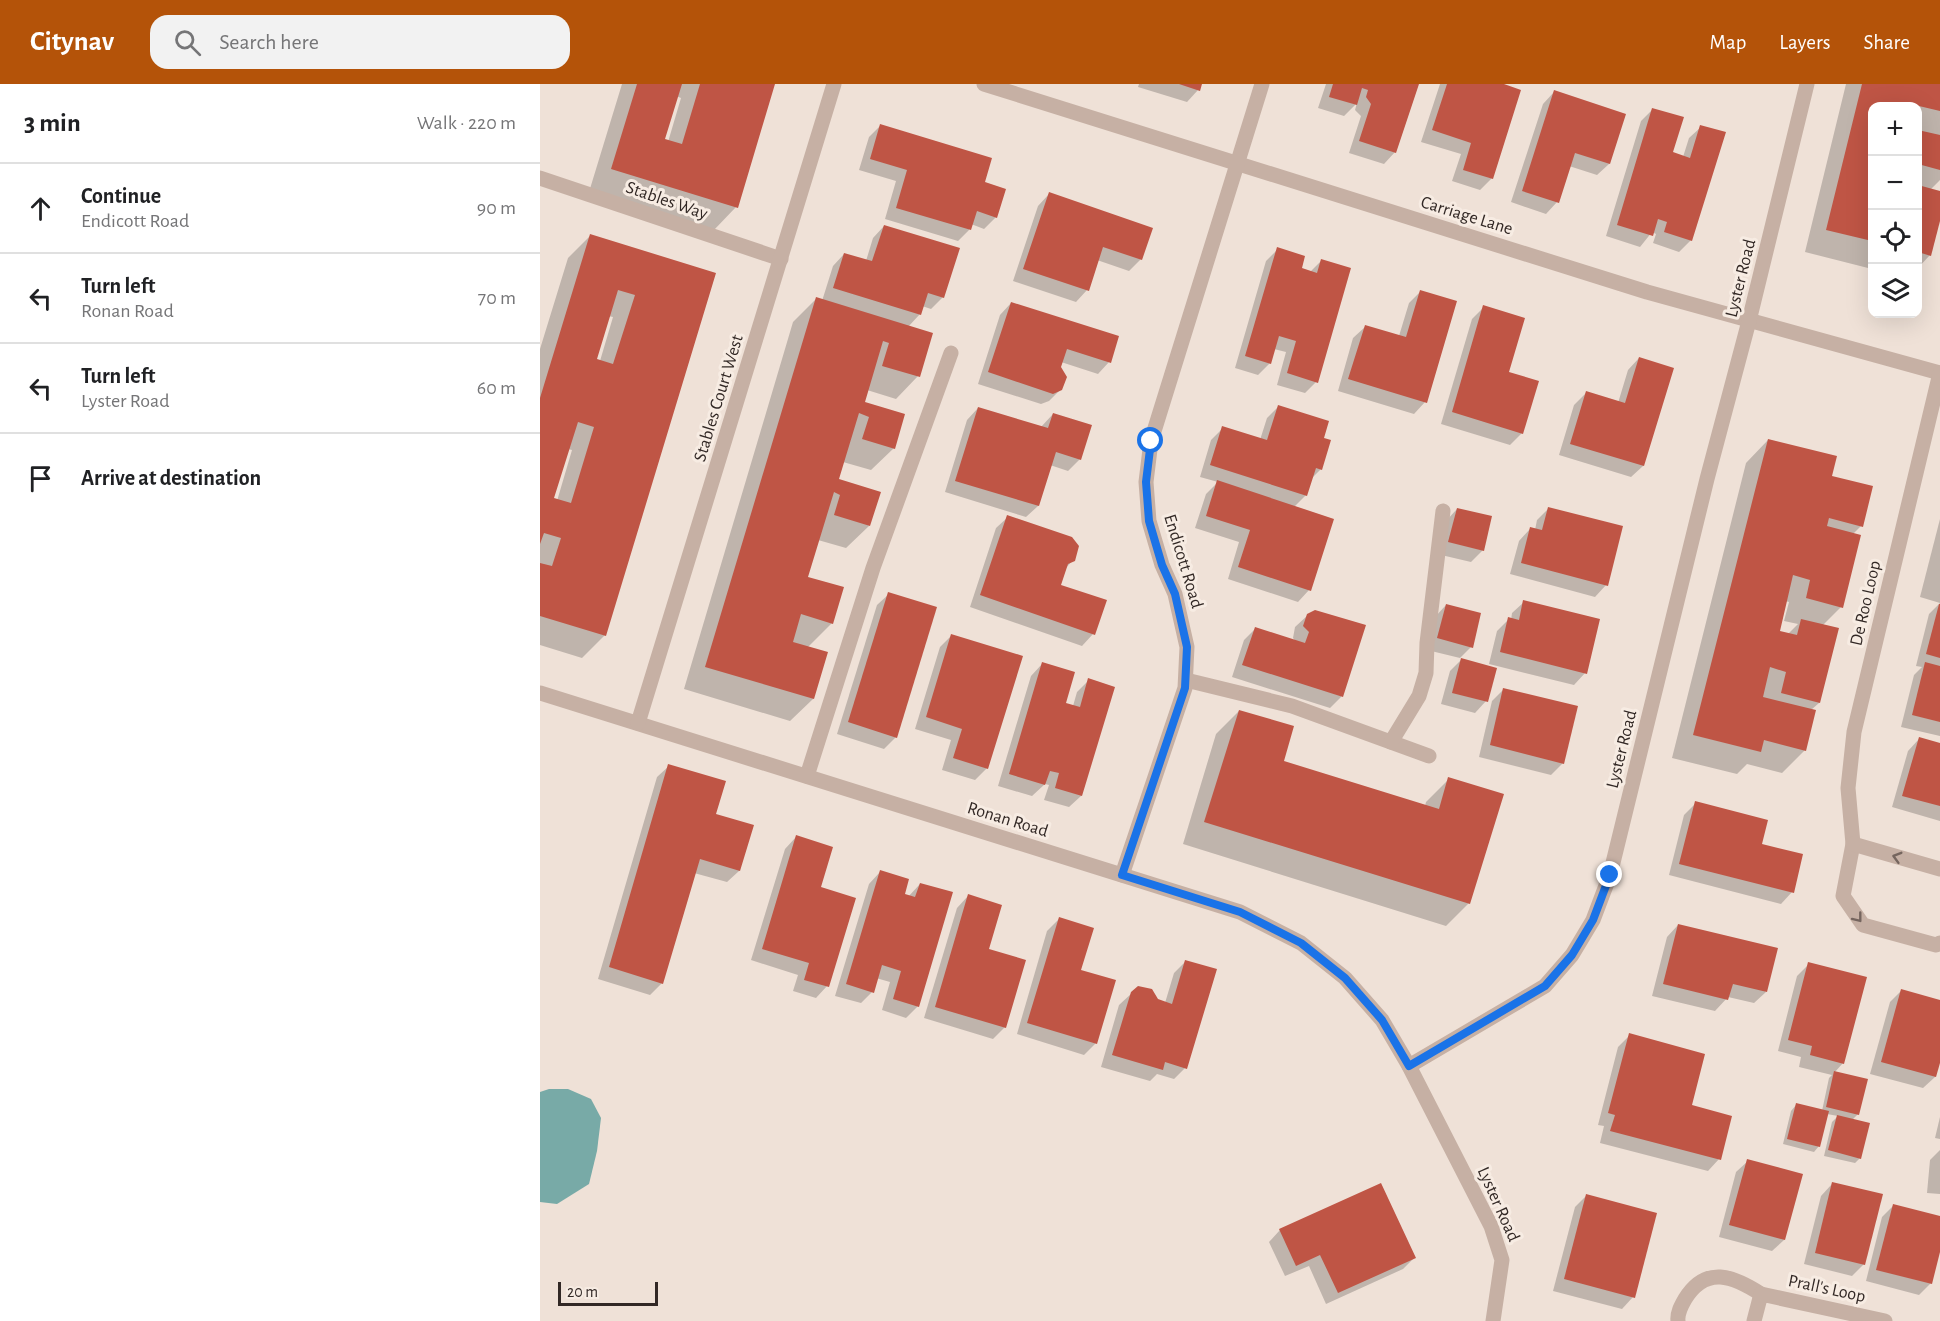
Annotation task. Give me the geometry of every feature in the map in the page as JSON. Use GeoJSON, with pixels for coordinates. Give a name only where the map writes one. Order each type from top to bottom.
{"type":"FeatureCollection","features":[{"type":"Feature","properties":{"kind":"street","name":"Stables Court West"},"geometry":{"type":"LineString","coordinates":[[638,723],[834,84]]}},
{"type":"Feature","properties":{"kind":"street","name":"Carriage Lane"},"geometry":{"type":"LineString","coordinates":[[984,84],[1647,292],[1940,373]]}},
{"type":"Feature","properties":{"kind":"street","name":"Endicott Road"},"geometry":{"type":"LineString","coordinates":[[1122,875],[1185,688],[1187,647],[1175,594],[1162,565],[1149,521],[1146,482],[1151,441],[1262,84]]}},
{"type":"Feature","properties":{"kind":"street","name":"Lyster Road"},"geometry":{"type":"LineString","coordinates":[[1493,1321],[1502,1260],[1495,1237],[1409,1066],[1545,986],[1572,955],[1593,920],[1610,875],[1807,84]]}},
{"type":"Feature","properties":{"kind":"street","name":"Stables Way"},"geometry":{"type":"LineString","coordinates":[[540,178],[781,259]]}},
{"type":"Feature","properties":{"kind":"street"},"geometry":{"type":"LineString","coordinates":[[807,776],[873,568],[951,353]]}},
{"type":"Feature","properties":{"kind":"street","name":"De Roo Loop"},"geometry":{"type":"LineString","coordinates":[[1940,373],[1854,732],[1848,788],[1853,844],[1843,896],[1863,925],[1936,945],[1940,943]]}},
{"type":"Feature","properties":{"kind":"street"},"geometry":{"type":"LineString","coordinates":[[1391,742],[1419,696],[1426,673],[1427,643],[1443,511]]}},
{"type":"Feature","properties":{"kind":"street"},"geometry":{"type":"LineString","coordinates":[[1185,680],[1292,706],[1428,756]]}},
{"type":"Feature","properties":{"kind":"street","name":"Ronan Road"},"geometry":{"type":"LineString","coordinates":[[540,693],[1240,912],[1301,943],[1345,978],[1382,1020],[1409,1066]]}},
{"type":"Feature","properties":{"kind":"street"},"geometry":{"type":"LineString","coordinates":[[1853,844],[1940,869]]}},
{"type":"Feature","properties":{"kind":"street","name":"Prall's Loop"},"geometry":{"type":"LineString","coordinates":[[1678,1321],[1688,1295],[1707,1278],[1719,1275],[1761,1294],[1885,1321]]}},
{"type":"Feature","properties":{"kind":"street","name":"Prall's Loop"},"geometry":{"type":"LineString","coordinates":[[1754,1321],[1761,1294]]}},
{"type":"Feature","properties":{"kind":"water"},"geometry":{"type":"Polygon","coordinates":[[[549,1089],[568,1089],[591,1099],[601,1118],[597,1151],[589,1184],[557,1204],[540,1202],[540,1092],[549,1089]]]}},
{"type":"Feature","properties":{"kind":"building"},"geometry":{"type":"Polygon","coordinates":[[[637,84],[682,84],[665,139],[682,144],[700,84],[775,84],[738,208],[611,169],[637,84]]]}},
{"type":"Feature","properties":{"kind":"building"},"geometry":{"type":"Polygon","coordinates":[[[1179,84],[1202,84],[1200,91],[1179,84]]]}},
{"type":"Feature","properties":{"kind":"building"},"geometry":{"type":"Polygon","coordinates":[[[1333,84],[1419,84],[1396,153],[1359,141],[1371,104],[1366,97],[1368,90],[1362,88],[1357,105],[1329,97],[1333,84]]]}},
{"type":"Feature","properties":{"kind":"building"},"geometry":{"type":"Polygon","coordinates":[[[1447,84],[1504,84],[1521,90],[1493,179],[1463,170],[1471,143],[1432,130],[1447,84]]]}},
{"type":"Feature","properties":{"kind":"building"},"geometry":{"type":"Polygon","coordinates":[[[1862,84],[1940,84],[1940,111],[1922,107],[1922,102],[1868,102],[1868,240],[1826,230],[1862,84]]]}},
{"type":"Feature","properties":{"kind":"building"},"geometry":{"type":"Polygon","coordinates":[[[1554,90],[1626,114],[1610,164],[1575,153],[1559,203],[1522,191],[1554,90]]]}},
{"type":"Feature","properties":{"kind":"building"},"geometry":{"type":"Polygon","coordinates":[[[1652,108],[1684,117],[1673,152],[1690,158],[1700,125],[1726,132],[1692,241],[1664,232],[1667,222],[1658,219],[1653,236],[1617,225],[1652,108]]]}},
{"type":"Feature","properties":{"kind":"building"},"geometry":{"type":"Polygon","coordinates":[[[880,124],[992,158],[985,182],[1006,189],[997,218],[977,211],[971,230],[896,208],[907,170],[870,159],[880,124]]]}},
{"type":"Feature","properties":{"kind":"building"},"geometry":{"type":"Polygon","coordinates":[[[1922,131],[1940,135],[1940,170],[1922,165],[1922,131]]]}},
{"type":"Feature","properties":{"kind":"building"},"geometry":{"type":"Polygon","coordinates":[[[1922,186],[1940,191],[1940,221],[1931,256],[1922,253],[1922,186]]]}},
{"type":"Feature","properties":{"kind":"building"},"geometry":{"type":"Polygon","coordinates":[[[1049,192],[1153,228],[1142,260],[1103,247],[1089,291],[1023,269],[1049,192]]]}},
{"type":"Feature","properties":{"kind":"building"},"geometry":{"type":"Polygon","coordinates":[[[884,225],[960,248],[944,298],[928,293],[921,315],[833,288],[844,253],[872,261],[884,225]]]}},
{"type":"Feature","properties":{"kind":"building"},"geometry":{"type":"Polygon","coordinates":[[[590,234],[716,273],[606,636],[540,616],[540,563],[552,566],[561,538],[544,533],[540,544],[540,398],[590,234]],[[618,290],[597,359],[613,364],[635,295],[618,290]],[[578,422],[554,498],[571,503],[594,427],[578,422]]]}},
{"type":"Feature","properties":{"kind":"building"},"geometry":{"type":"Polygon","coordinates":[[[1277,247],[1305,256],[1302,268],[1317,273],[1321,259],[1351,268],[1318,383],[1287,373],[1296,341],[1279,336],[1271,364],[1245,356],[1277,247]]]}},
{"type":"Feature","properties":{"kind":"building"},"geometry":{"type":"Polygon","coordinates":[[[1420,290],[1457,301],[1427,403],[1348,379],[1365,325],[1406,337],[1420,290]]]}},
{"type":"Feature","properties":{"kind":"building"},"geometry":{"type":"Polygon","coordinates":[[[816,297],[933,333],[920,377],[882,366],[889,343],[883,341],[865,402],[905,414],[895,449],[862,439],[869,417],[859,413],[839,479],[881,492],[870,526],[834,515],[840,495],[834,492],[808,577],[844,587],[833,624],[801,614],[793,642],[828,652],[814,699],[705,667],[816,297]]]}},
{"type":"Feature","properties":{"kind":"building"},"geometry":{"type":"Polygon","coordinates":[[[1011,302],[1119,336],[1111,363],[1067,349],[1061,367],[1067,377],[1062,390],[1053,394],[988,372],[1011,302]]]}},
{"type":"Feature","properties":{"kind":"building"},"geometry":{"type":"Polygon","coordinates":[[[1483,305],[1525,318],[1509,372],[1539,381],[1523,434],[1452,412],[1483,305]]]}},
{"type":"Feature","properties":{"kind":"building"},"geometry":{"type":"Polygon","coordinates":[[[1639,357],[1674,368],[1644,466],[1570,444],[1586,391],[1625,403],[1639,357]]]}},
{"type":"Feature","properties":{"kind":"building"},"geometry":{"type":"Polygon","coordinates":[[[1278,405],[1329,421],[1324,438],[1331,440],[1322,470],[1316,468],[1307,496],[1210,465],[1222,426],[1267,440],[1278,405]]]}},
{"type":"Feature","properties":{"kind":"building"},"geometry":{"type":"Polygon","coordinates":[[[978,407],[1048,428],[1053,413],[1092,425],[1081,460],[1056,452],[1039,506],[955,481],[978,407]]]}},
{"type":"Feature","properties":{"kind":"building"},"geometry":{"type":"Polygon","coordinates":[[[1768,439],[1837,456],[1832,476],[1873,486],[1863,527],[1829,518],[1827,526],[1861,535],[1843,608],[1806,598],[1810,580],[1793,575],[1780,631],[1797,635],[1801,619],[1839,628],[1820,703],[1781,693],[1786,672],[1770,667],[1763,697],[1816,710],[1806,751],[1764,740],[1761,752],[1693,735],[1768,439]]]}},
{"type":"Feature","properties":{"kind":"building"},"geometry":{"type":"Polygon","coordinates":[[[1217,480],[1334,519],[1311,591],[1238,567],[1250,530],[1206,516],[1217,480]]]}},
{"type":"Feature","properties":{"kind":"building"},"geometry":{"type":"Polygon","coordinates":[[[1548,507],[1623,526],[1608,586],[1521,563],[1530,527],[1542,530],[1548,507]]]}},
{"type":"Feature","properties":{"kind":"building"},"geometry":{"type":"Polygon","coordinates":[[[1457,508],[1492,516],[1484,551],[1448,542],[1457,508]]]}},
{"type":"Feature","properties":{"kind":"building"},"geometry":{"type":"Polygon","coordinates":[[[1007,515],[1072,537],[1079,546],[1075,561],[1068,564],[1061,585],[1107,600],[1095,635],[980,595],[1007,515]]]}},
{"type":"Feature","properties":{"kind":"building"},"geometry":{"type":"Polygon","coordinates":[[[888,592],[937,607],[897,738],[848,722],[888,592]]]}},
{"type":"Feature","properties":{"kind":"building"},"geometry":{"type":"Polygon","coordinates":[[[1523,600],[1600,619],[1587,674],[1500,652],[1508,617],[1519,620],[1523,600]]]}},
{"type":"Feature","properties":{"kind":"building"},"geometry":{"type":"Polygon","coordinates":[[[1446,604],[1481,613],[1473,648],[1437,638],[1446,604]]]}},
{"type":"Feature","properties":{"kind":"building"},"geometry":{"type":"Polygon","coordinates":[[[1940,604],[1940,658],[1926,654],[1940,604]]]}},
{"type":"Feature","properties":{"kind":"building"},"geometry":{"type":"Polygon","coordinates":[[[1315,610],[1366,625],[1343,697],[1242,665],[1255,627],[1305,643],[1309,632],[1303,626],[1307,614],[1315,610]]]}},
{"type":"Feature","properties":{"kind":"building"},"geometry":{"type":"Polygon","coordinates":[[[951,634],[1023,656],[988,769],[953,758],[962,729],[926,717],[951,634]]]}},
{"type":"Feature","properties":{"kind":"building"},"geometry":{"type":"Polygon","coordinates":[[[1461,658],[1497,668],[1488,702],[1452,693],[1461,658]]]}},
{"type":"Feature","properties":{"kind":"building"},"geometry":{"type":"Polygon","coordinates":[[[1042,662],[1075,672],[1066,703],[1080,707],[1088,678],[1115,687],[1082,796],[1055,788],[1059,773],[1050,771],[1045,785],[1009,774],[1042,662]]]}},
{"type":"Feature","properties":{"kind":"building"},"geometry":{"type":"Polygon","coordinates":[[[1925,662],[1940,666],[1940,722],[1912,715],[1925,662]]]}},
{"type":"Feature","properties":{"kind":"building"},"geometry":{"type":"Polygon","coordinates":[[[1503,688],[1578,706],[1564,764],[1490,745],[1503,688]]]}},
{"type":"Feature","properties":{"kind":"building"},"geometry":{"type":"Polygon","coordinates":[[[1239,710],[1294,726],[1284,761],[1439,809],[1448,777],[1504,794],[1470,904],[1204,822],[1239,710]]]}},
{"type":"Feature","properties":{"kind":"building"},"geometry":{"type":"Polygon","coordinates":[[[1919,737],[1940,743],[1940,806],[1902,796],[1919,737]]]}},
{"type":"Feature","properties":{"kind":"building"},"geometry":{"type":"Polygon","coordinates":[[[668,764],[726,781],[716,814],[754,825],[740,871],[700,859],[663,984],[609,967],[668,764]]]}},
{"type":"Feature","properties":{"kind":"building"},"geometry":{"type":"Polygon","coordinates":[[[1695,801],[1768,820],[1762,844],[1803,854],[1794,893],[1679,864],[1695,801]]]}},
{"type":"Feature","properties":{"kind":"building"},"geometry":{"type":"Polygon","coordinates":[[[796,835],[833,847],[821,887],[856,898],[829,987],[804,980],[809,963],[762,949],[796,835]]]}},
{"type":"Feature","properties":{"kind":"building"},"geometry":{"type":"Polygon","coordinates":[[[880,870],[909,879],[905,894],[915,897],[920,883],[953,892],[919,1007],[893,999],[901,971],[882,965],[874,993],[846,984],[880,870]]]}},
{"type":"Feature","properties":{"kind":"building"},"geometry":{"type":"Polygon","coordinates":[[[968,894],[1002,905],[989,949],[1026,960],[1006,1028],[935,1007],[968,894]]]}},
{"type":"Feature","properties":{"kind":"building"},"geometry":{"type":"Polygon","coordinates":[[[1059,917],[1094,928],[1081,970],[1116,980],[1097,1044],[1027,1023],[1059,917]]]}},
{"type":"Feature","properties":{"kind":"building"},"geometry":{"type":"Polygon","coordinates":[[[1678,924],[1778,948],[1767,992],[1733,984],[1728,1000],[1663,984],[1678,924]]]}},
{"type":"Feature","properties":{"kind":"building"},"geometry":{"type":"Polygon","coordinates":[[[1185,960],[1217,969],[1187,1069],[1165,1062],[1163,1070],[1112,1055],[1131,992],[1138,986],[1152,989],[1158,999],[1172,1004],[1185,960]]]}},
{"type":"Feature","properties":{"kind":"building"},"geometry":{"type":"Polygon","coordinates":[[[1808,962],[1867,977],[1844,1064],[1810,1055],[1812,1046],[1788,1040],[1808,962]]]}},
{"type":"Feature","properties":{"kind":"building"},"geometry":{"type":"Polygon","coordinates":[[[1901,989],[1940,1000],[1940,1063],[1936,1077],[1881,1062],[1901,989]]]}},
{"type":"Feature","properties":{"kind":"building"},"geometry":{"type":"Polygon","coordinates":[[[1629,1033],[1705,1054],[1692,1105],[1732,1116],[1721,1160],[1610,1131],[1615,1115],[1608,1113],[1629,1033]]]}},
{"type":"Feature","properties":{"kind":"building"},"geometry":{"type":"Polygon","coordinates":[[[1834,1071],[1868,1079],[1859,1115],[1826,1107],[1834,1071]]]}},
{"type":"Feature","properties":{"kind":"building"},"geometry":{"type":"Polygon","coordinates":[[[1796,1103],[1829,1111],[1820,1147],[1787,1139],[1796,1103]]]}},
{"type":"Feature","properties":{"kind":"building"},"geometry":{"type":"Polygon","coordinates":[[[1837,1115],[1870,1123],[1861,1159],[1828,1150],[1837,1115]]]}},
{"type":"Feature","properties":{"kind":"building"},"geometry":{"type":"Polygon","coordinates":[[[1747,1159],[1803,1174],[1785,1240],[1729,1225],[1747,1159]]]}},
{"type":"Feature","properties":{"kind":"building"},"geometry":{"type":"Polygon","coordinates":[[[1832,1182],[1883,1194],[1865,1265],[1815,1253],[1832,1182]]]}},
{"type":"Feature","properties":{"kind":"building"},"geometry":{"type":"Polygon","coordinates":[[[1381,1183],[1416,1258],[1338,1293],[1320,1255],[1296,1266],[1279,1229],[1381,1183]]]}},
{"type":"Feature","properties":{"kind":"building"},"geometry":{"type":"Polygon","coordinates":[[[1586,1194],[1657,1213],[1635,1298],[1564,1279],[1586,1194]]]}},
{"type":"Feature","properties":{"kind":"building"},"geometry":{"type":"Polygon","coordinates":[[[1893,1204],[1940,1216],[1940,1252],[1932,1284],[1876,1270],[1893,1204]]]}},
{"type":"Feature","properties":{"kind":"route"},"geometry":{"type":"LineString","coordinates":[[1151,441],[1146,482],[1149,521],[1162,565],[1175,594],[1187,647],[1185,688],[1122,875],[1240,912],[1301,943],[1345,978],[1382,1020],[1409,1066],[1545,986],[1572,955],[1593,920],[1610,875]]}}]}
